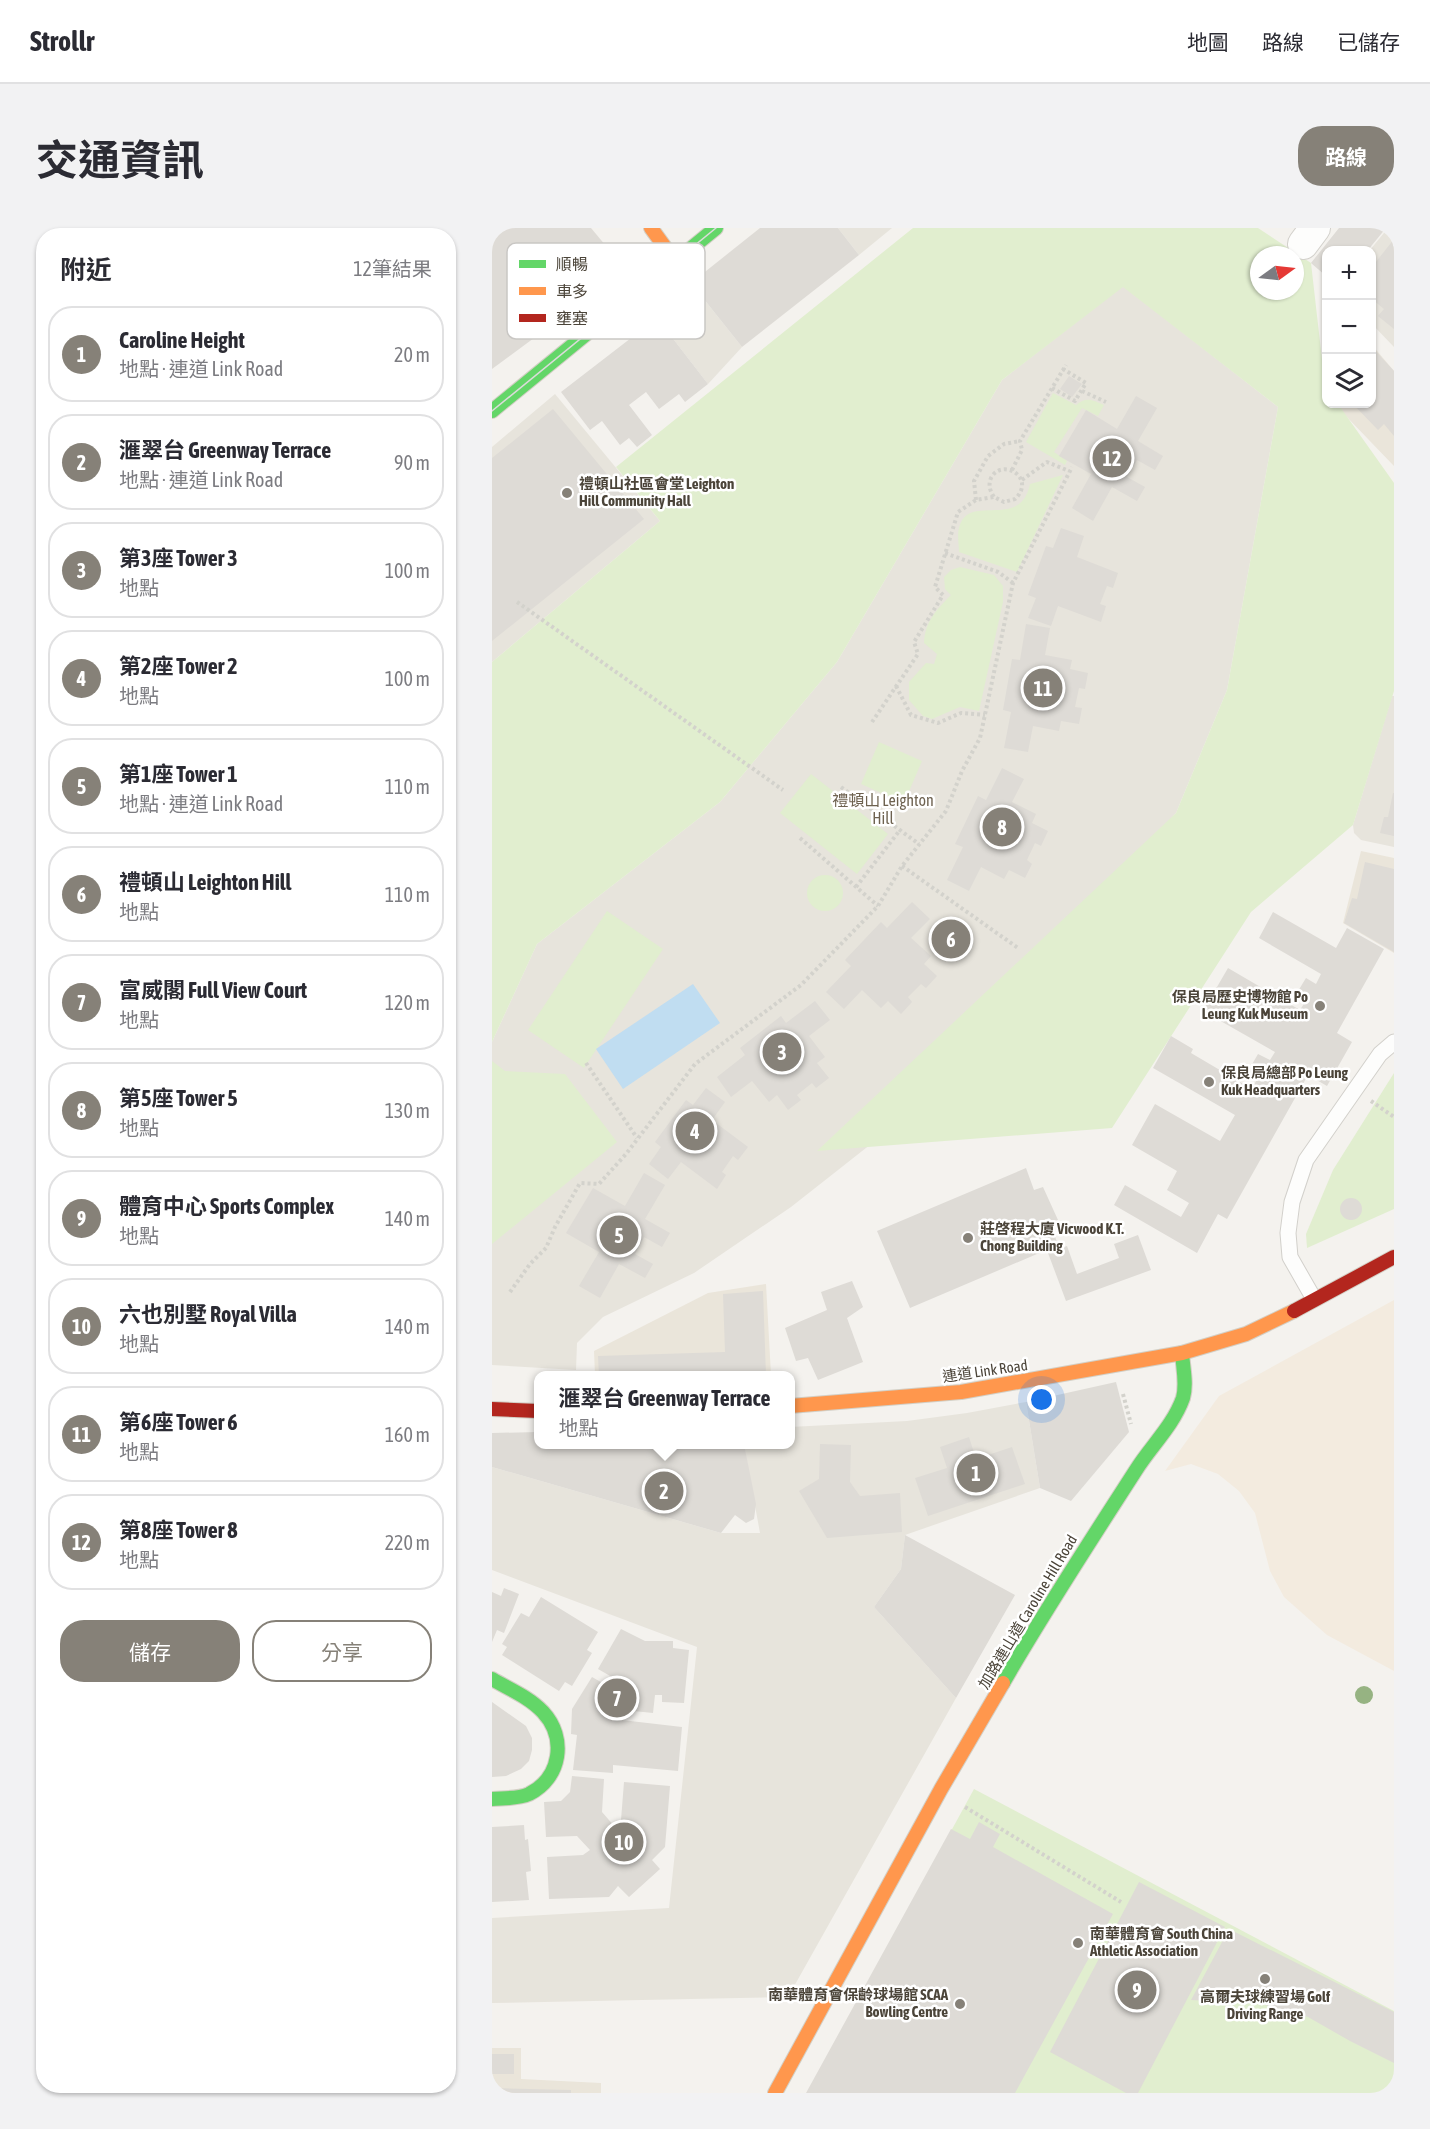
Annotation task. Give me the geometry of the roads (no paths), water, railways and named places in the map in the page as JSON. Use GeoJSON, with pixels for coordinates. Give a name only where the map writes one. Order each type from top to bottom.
{"type":"FeatureCollection","features":[{"type":"Feature","properties":{"kind":"street"},"geometry":{"type":"LineString","coordinates":[[651,228],[662,243]]}},
{"type":"Feature","properties":{"kind":"street"},"geometry":{"type":"LineString","coordinates":[[697,243],[716,228]]}},
{"type":"Feature","properties":{"kind":"street"},"geometry":{"type":"LineString","coordinates":[[492,411],[580,339]]}},
{"type":"Feature","properties":{"kind":"street"},"geometry":{"type":"LineString","coordinates":[[1182,1353],[1246,1334],[1279,1319],[1394,1257]]}},
{"type":"Feature","properties":{"kind":"street","name":"連道 Link Road"},"geometry":{"type":"LineString","coordinates":[[795,1406],[961,1392],[1182,1353]]}},
{"type":"Feature","properties":{"kind":"street","name":"加路連山道 Caroline Hill Road"},"geometry":{"type":"LineString","coordinates":[[775,2093],[941,1789],[1034,1629],[1143,1460],[1173,1421],[1183,1397],[1185,1385],[1182,1353]]}},
{"type":"Feature","properties":{"kind":"street"},"geometry":{"type":"LineString","coordinates":[[492,1408],[534,1411]]}},
{"type":"Feature","properties":{"kind":"street"},"geometry":{"type":"LineString","coordinates":[[492,1679],[531,1702],[544,1713],[554,1726],[559,1742],[558,1758],[553,1774],[542,1786],[528,1795],[492,1799]]}},
{"type":"Feature","properties":{"kind":"lane"},"geometry":{"type":"LineString","coordinates":[[1314,1299],[1290,1257],[1288,1233],[1292,1202],[1306,1160],[1380,1054],[1394,1042]]}},
{"type":"Feature","properties":{"kind":"water"},"geometry":{"type":"Polygon","coordinates":[[[693,984],[720,1023],[623,1089],[596,1049],[693,984]]]}},
{"type":"Feature","properties":{"kind":"tram line"},"geometry":{"type":"LineString","coordinates":[[698,243],[716,228]]}},
{"type":"Feature","properties":{"kind":"tram line"},"geometry":{"type":"LineString","coordinates":[[492,411],[580,339]]}},
{"type":"Feature","properties":{"kind":"place","name":"第8座 Tower 8"},"geometry":{"type":"Point","coordinates":[1112,458]}},
{"type":"Feature","properties":{"kind":"place","name":"禮頓山社區會堂 Leighton Hill Community Hall"},"geometry":{"type":"Point","coordinates":[567,493]}},
{"type":"Feature","properties":{"kind":"place","name":"第6座 Tower 6"},"geometry":{"type":"Point","coordinates":[1043,688]}},
{"type":"Feature","properties":{"kind":"place","name":"第5座 Tower 5"},"geometry":{"type":"Point","coordinates":[1002,827]}},
{"type":"Feature","properties":{"kind":"place","name":"禮頓山 Leighton Hill"},"geometry":{"type":"Point","coordinates":[951,939]}},
{"type":"Feature","properties":{"kind":"place","name":"保良局歷史博物館 Po Leung Kuk Museum"},"geometry":{"type":"Point","coordinates":[1320,1006]}},
{"type":"Feature","properties":{"kind":"place","name":"第3座 Tower 3"},"geometry":{"type":"Point","coordinates":[782,1052]}},
{"type":"Feature","properties":{"kind":"place","name":"保良局總部 Po Leung Kuk Headquarters"},"geometry":{"type":"Point","coordinates":[1209,1082]}},
{"type":"Feature","properties":{"kind":"place","name":"第2座 Tower 2"},"geometry":{"type":"Point","coordinates":[695,1131]}},
{"type":"Feature","properties":{"kind":"place","name":"第1座 Tower 1"},"geometry":{"type":"Point","coordinates":[619,1235]}},
{"type":"Feature","properties":{"kind":"place","name":"莊啓程大廈 Vicwood K.T. Chong Building"},"geometry":{"type":"Point","coordinates":[968,1238]}},
{"type":"Feature","properties":{"kind":"place","name":"Caroline Height"},"geometry":{"type":"Point","coordinates":[976,1473]}},
{"type":"Feature","properties":{"kind":"place","name":"滙翠台 Greenway Terrace"},"geometry":{"type":"Point","coordinates":[664,1491]}},
{"type":"Feature","properties":{"kind":"place","name":"富威閣 Full View Court"},"geometry":{"type":"Point","coordinates":[617,1698]}},
{"type":"Feature","properties":{"kind":"place","name":"六也別墅 Royal Villa"},"geometry":{"type":"Point","coordinates":[624,1842]}},
{"type":"Feature","properties":{"kind":"place","name":"南華體育會 South China Athletic Association"},"geometry":{"type":"Point","coordinates":[1078,1943]}},
{"type":"Feature","properties":{"kind":"place","name":"高爾夫球練習場 Golf Driving Range"},"geometry":{"type":"Point","coordinates":[1265,1979]}},
{"type":"Feature","properties":{"kind":"place","name":"體育中心 Sports Complex"},"geometry":{"type":"Point","coordinates":[1137,1990]}},
{"type":"Feature","properties":{"kind":"place","name":"南華體育會保齡球場館 SCAA Bowling Centre"},"geometry":{"type":"Point","coordinates":[960,2004]}},
{"type":"Feature","properties":{"kind":"district","name":"禮頓山 Leighton Hill"},"geometry":{"type":"Point","coordinates":[883,809]}}]}
